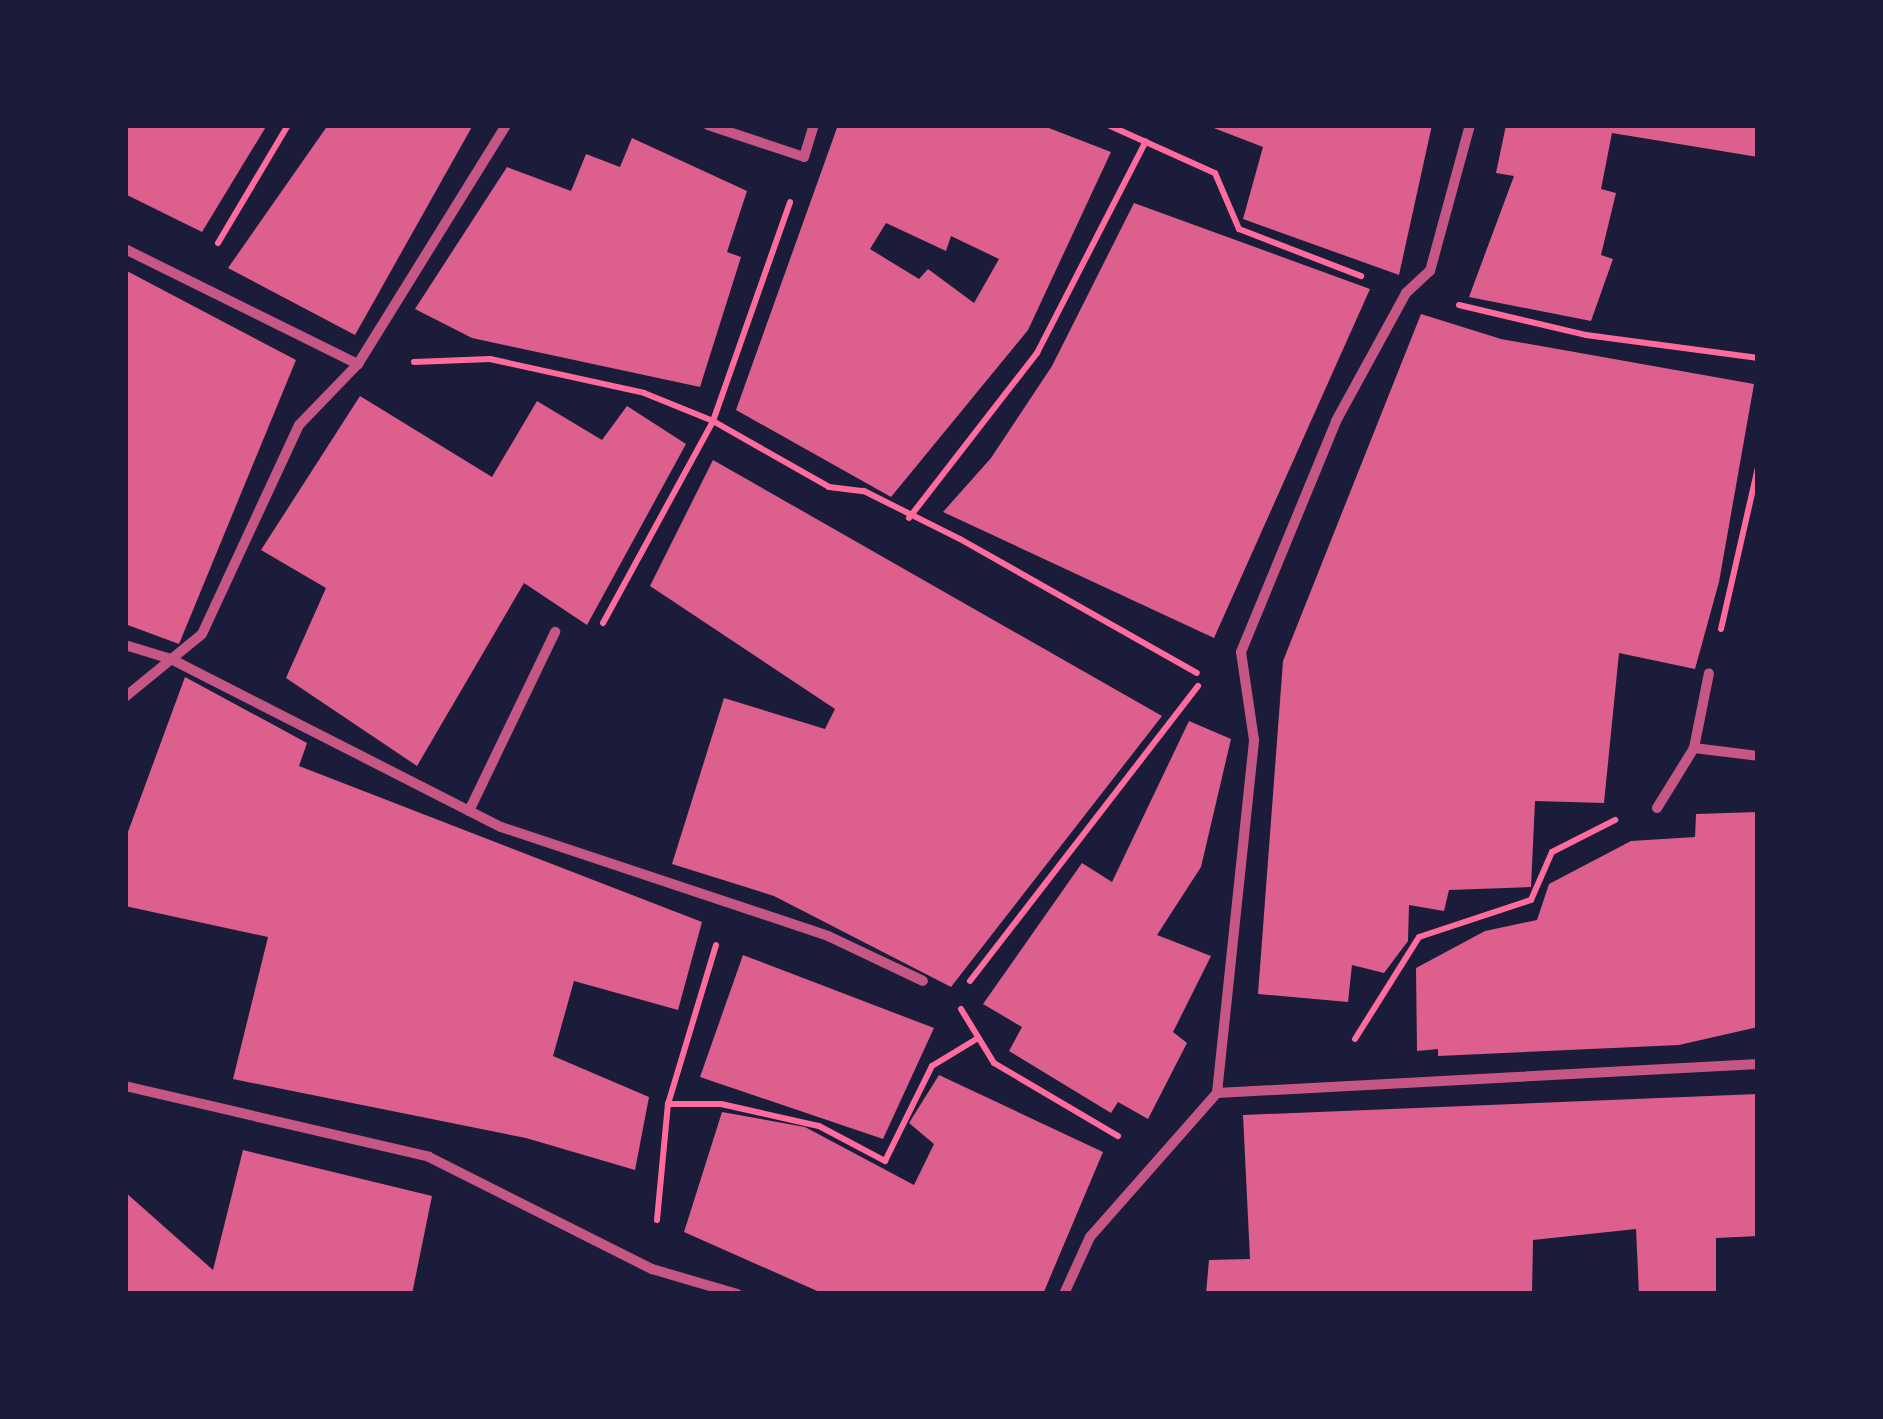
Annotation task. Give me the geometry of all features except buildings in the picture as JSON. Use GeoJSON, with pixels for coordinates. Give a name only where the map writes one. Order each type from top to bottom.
{"type":"FeatureCollection","features":[{"type":"Feature","properties":{"kind":"street"},"geometry":{"type":"LineString","coordinates":[[125,697],[202,634],[299,425],[358,364],[482,158],[506,125]]}},
{"type":"Feature","properties":{"kind":"street"},"geometry":{"type":"LineString","coordinates":[[708,125],[804,158],[814,125]]}},
{"type":"Feature","properties":{"kind":"street"},"geometry":{"type":"LineString","coordinates":[[1064,1294],[1090,1237],[1163,1162],[1216,1093],[1254,740],[1240,652],[1336,421],[1406,292],[1430,271],[1470,125]]}},
{"type":"Feature","properties":{"kind":"street"},"geometry":{"type":"LineString","coordinates":[[125,249],[358,364]]}},
{"type":"Feature","properties":{"kind":"street"},"geometry":{"type":"LineString","coordinates":[[469,811],[555,632]]}},
{"type":"Feature","properties":{"kind":"street"},"geometry":{"type":"LineString","coordinates":[[125,645],[171,659],[501,828],[729,900],[828,936],[923,981]]}},
{"type":"Feature","properties":{"kind":"street"},"geometry":{"type":"LineString","coordinates":[[1656,808],[1694,748],[1709,674]]}},
{"type":"Feature","properties":{"kind":"street"},"geometry":{"type":"LineString","coordinates":[[1694,748],[1758,756]]}},
{"type":"Feature","properties":{"kind":"street"},"geometry":{"type":"LineString","coordinates":[[1216,1093],[1758,1064]]}},
{"type":"Feature","properties":{"kind":"street"},"geometry":{"type":"LineString","coordinates":[[125,1086],[430,1158],[652,1269],[737,1294]]}},
{"type":"Feature","properties":{"kind":"path"},"geometry":{"type":"LineString","coordinates":[[194,283],[288,125]]}},
{"type":"Feature","properties":{"kind":"path"},"geometry":{"type":"LineString","coordinates":[[1108,125],[1216,173],[1238,229],[1406,292],[1586,335],[1758,358]]}},
{"type":"Feature","properties":{"kind":"path"},"geometry":{"type":"LineString","coordinates":[[909,518],[1036,353],[1146,140]]}},
{"type":"Feature","properties":{"kind":"path"},"geometry":{"type":"LineString","coordinates":[[555,632],[590,644],[713,422],[804,158]]}},
{"type":"Feature","properties":{"kind":"path"},"geometry":{"type":"LineString","coordinates":[[358,364],[490,359],[644,393],[713,422],[829,488],[864,491],[909,518],[960,539],[1205,677],[956,1000]]}},
{"type":"Feature","properties":{"kind":"path"},"geometry":{"type":"LineString","coordinates":[[1732,587],[1758,468]]}},
{"type":"Feature","properties":{"kind":"path"},"geometry":{"type":"LineString","coordinates":[[1330,1084],[1419,937],[1531,900],[1552,852],[1591,827],[1656,808]]}},
{"type":"Feature","properties":{"kind":"path"},"geometry":{"type":"LineString","coordinates":[[652,1269],[668,1104],[729,900]]}},
{"type":"Feature","properties":{"kind":"path"},"geometry":{"type":"LineString","coordinates":[[923,981],[956,1000],[994,1063],[1163,1162]]}},
{"type":"Feature","properties":{"kind":"path"},"geometry":{"type":"LineString","coordinates":[[668,1104],[721,1104],[819,1126],[885,1161],[932,1066],[978,1038]]}}]}
